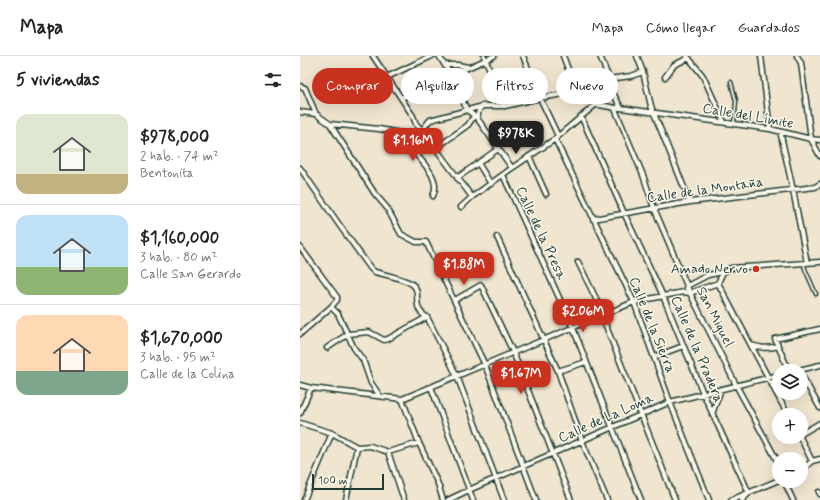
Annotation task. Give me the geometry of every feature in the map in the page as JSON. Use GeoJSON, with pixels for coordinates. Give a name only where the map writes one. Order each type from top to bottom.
{"type":"FeatureCollection","features":[{"type":"Feature","properties":{"kind":"street"},"geometry":{"type":"LineString","coordinates":[[373,56],[381,68]]}},
{"type":"Feature","properties":{"kind":"street"},"geometry":{"type":"LineString","coordinates":[[393,74],[432,56]]}},
{"type":"Feature","properties":{"kind":"street"},"geometry":{"type":"LineString","coordinates":[[439,56],[447,68]]}},
{"type":"Feature","properties":{"kind":"street"},"geometry":{"type":"LineString","coordinates":[[445,65],[458,65],[468,68],[485,58],[494,56]]}},
{"type":"Feature","properties":{"kind":"street","name":"Calle de la Sierra"},"geometry":{"type":"LineString","coordinates":[[524,56],[529,68]]}},
{"type":"Feature","properties":{"kind":"street"},"geometry":{"type":"LineString","coordinates":[[563,56],[568,68]]}},
{"type":"Feature","properties":{"kind":"street"},"geometry":{"type":"LineString","coordinates":[[600,56],[605,68]]}},
{"type":"Feature","properties":{"kind":"street"},"geometry":{"type":"LineString","coordinates":[[637,56],[643,72],[653,112],[690,202]]}},
{"type":"Feature","properties":{"kind":"street"},"geometry":{"type":"LineString","coordinates":[[761,56],[770,128]]}},
{"type":"Feature","properties":{"kind":"street"},"geometry":{"type":"LineString","coordinates":[[798,56],[801,63],[811,139],[820,156]]}},
{"type":"Feature","properties":{"kind":"street"},"geometry":{"type":"LineString","coordinates":[[665,77],[674,65],[688,57],[703,76],[724,122]]}},
{"type":"Feature","properties":{"kind":"street"},"geometry":{"type":"LineString","coordinates":[[485,58],[505,106]]}},
{"type":"Feature","properties":{"kind":"street"},"geometry":{"type":"LineString","coordinates":[[618,78],[643,72]]}},
{"type":"Feature","properties":{"kind":"street"},"geometry":{"type":"LineString","coordinates":[[300,86],[305,88],[316,114]]}},
{"type":"Feature","properties":{"kind":"street"},"geometry":{"type":"LineString","coordinates":[[393,86],[401,98]]}},
{"type":"Feature","properties":{"kind":"street"},"geometry":{"type":"LineString","coordinates":[[618,102],[621,108]]}},
{"type":"Feature","properties":{"kind":"street"},"geometry":{"type":"LineString","coordinates":[[405,104],[413,116],[416,124],[436,148],[472,197]]}},
{"type":"Feature","properties":{"kind":"street"},"geometry":{"type":"LineString","coordinates":[[464,104],[467,110],[475,117],[512,168]]}},
{"type":"Feature","properties":{"kind":"street"},"geometry":{"type":"LineString","coordinates":[[330,124],[378,129],[406,134],[422,130],[430,120],[483,106],[505,106],[514,104]]}},
{"type":"Feature","properties":{"kind":"street","name":"Calle de la Sierra"},"geometry":{"type":"LineString","coordinates":[[542,104],[556,138],[593,219],[634,302],[670,402],[709,500]]}},
{"type":"Feature","properties":{"kind":"street","name":"Calle del Límite"},"geometry":{"type":"LineString","coordinates":[[581,116],[595,105],[599,104],[615,109],[621,108],[770,128],[820,140]]}},
{"type":"Feature","properties":{"kind":"street"},"geometry":{"type":"LineString","coordinates":[[436,148],[468,126],[483,106]]}},
{"type":"Feature","properties":{"kind":"street","name":"San Miguel"},"geometry":{"type":"LineString","coordinates":[[615,109],[643,175],[654,208],[690,293],[773,452]]}},
{"type":"Feature","properties":{"kind":"street"},"geometry":{"type":"LineString","coordinates":[[300,112],[316,114],[330,124],[375,194],[387,208],[401,234],[416,242],[426,242],[485,365],[536,500]]}},
{"type":"Feature","properties":{"kind":"street"},"geometry":{"type":"LineString","coordinates":[[461,207],[472,197],[556,138],[581,116]]}},
{"type":"Feature","properties":{"kind":"street","name":"Calle de la Pradera"},"geometry":{"type":"LineString","coordinates":[[581,116],[663,296],[712,414],[749,493]]}},
{"type":"Feature","properties":{"kind":"street"},"geometry":{"type":"LineString","coordinates":[[780,131],[793,190],[806,264]]}},
{"type":"Feature","properties":{"kind":"street"},"geometry":{"type":"LineString","coordinates":[[406,134],[405,140],[420,158],[436,182],[433,196]]}},
{"type":"Feature","properties":{"kind":"street"},"geometry":{"type":"LineString","coordinates":[[457,178],[498,149]]}},
{"type":"Feature","properties":{"kind":"street"},"geometry":{"type":"LineString","coordinates":[[530,156],[546,194]]}},
{"type":"Feature","properties":{"kind":"street"},"geometry":{"type":"LineString","coordinates":[[478,163],[491,184]]}},
{"type":"Feature","properties":{"kind":"street"},"geometry":{"type":"LineString","coordinates":[[300,168],[372,269],[376,272],[413,284],[416,290],[418,309],[422,314],[427,316],[457,376],[496,478],[502,499]]}},
{"type":"Feature","properties":{"kind":"street","name":"Calle de la Presa"},"geometry":{"type":"LineString","coordinates":[[503,175],[573,328],[641,500]]}},
{"type":"Feature","properties":{"kind":"street","name":"Calle de la Montaña"},"geometry":{"type":"LineString","coordinates":[[593,219],[690,202],[815,187],[820,184]]}},
{"type":"Feature","properties":{"kind":"street"},"geometry":{"type":"LineString","coordinates":[[497,237],[558,371],[582,441],[607,500]]}},
{"type":"Feature","properties":{"kind":"street"},"geometry":{"type":"LineString","coordinates":[[300,247],[338,300],[332,307],[300,334]]}},
{"type":"Feature","properties":{"kind":"street"},"geometry":{"type":"LineString","coordinates":[[578,262],[603,315],[675,500]]}},
{"type":"Feature","properties":{"kind":"street"},"geometry":{"type":"LineString","coordinates":[[683,292],[687,286],[708,275],[723,272],[731,268],[820,262]]}},
{"type":"Feature","properties":{"kind":"street"},"geometry":{"type":"LineString","coordinates":[[300,385],[311,388],[402,399],[634,302],[683,292],[690,293],[718,283],[723,272]]}},
{"type":"Feature","properties":{"kind":"street"},"geometry":{"type":"LineString","coordinates":[[718,283],[784,408]]}},
{"type":"Feature","properties":{"kind":"street"},"geometry":{"type":"LineString","coordinates":[[455,300],[481,285],[514,352],[571,500]]}},
{"type":"Feature","properties":{"kind":"street"},"geometry":{"type":"LineString","coordinates":[[332,307],[338,314],[354,348],[363,360],[371,383],[380,396]]}},
{"type":"Feature","properties":{"kind":"street"},"geometry":{"type":"LineString","coordinates":[[327,348],[348,334],[369,332],[384,340],[388,339],[427,316]]}},
{"type":"Feature","properties":{"kind":"street"},"geometry":{"type":"LineString","coordinates":[[786,364],[775,339],[820,328]]}},
{"type":"Feature","properties":{"kind":"street"},"geometry":{"type":"LineString","coordinates":[[750,345],[769,349],[778,346]]}},
{"type":"Feature","properties":{"kind":"street"},"geometry":{"type":"LineString","coordinates":[[654,357],[683,346]]}},
{"type":"Feature","properties":{"kind":"street"},"geometry":{"type":"LineString","coordinates":[[558,371],[586,362]]}},
{"type":"Feature","properties":{"kind":"street"},"geometry":{"type":"LineString","coordinates":[[808,369],[820,365]]}},
{"type":"Feature","properties":{"kind":"street","name":"Calle de La Loma"},"geometry":{"type":"LineString","coordinates":[[448,500],[670,402],[736,384],[772,377]]}},
{"type":"Feature","properties":{"kind":"street"},"geometry":{"type":"LineString","coordinates":[[431,387],[472,500]]}},
{"type":"Feature","properties":{"kind":"street"},"geometry":{"type":"LineString","coordinates":[[808,387],[820,408]]}},
{"type":"Feature","properties":{"kind":"street"},"geometry":{"type":"LineString","coordinates":[[300,413],[311,388]]}},
{"type":"Feature","properties":{"kind":"street"},"geometry":{"type":"LineString","coordinates":[[712,414],[721,389]]}},
{"type":"Feature","properties":{"kind":"street"},"geometry":{"type":"LineString","coordinates":[[402,399],[438,484],[443,500]]}},
{"type":"Feature","properties":{"kind":"street"},"geometry":{"type":"LineString","coordinates":[[300,423],[332,433],[357,446],[370,446],[388,452],[419,442]]}},
{"type":"Feature","properties":{"kind":"street"},"geometry":{"type":"LineString","coordinates":[[808,431],[820,423]]}},
{"type":"Feature","properties":{"kind":"street"},"geometry":{"type":"LineString","coordinates":[[304,500],[332,433]]}},
{"type":"Feature","properties":{"kind":"street"},"geometry":{"type":"LineString","coordinates":[[804,444],[812,462]]}},
{"type":"Feature","properties":{"kind":"street"},"geometry":{"type":"LineString","coordinates":[[346,500],[357,446]]}},
{"type":"Feature","properties":{"kind":"street"},"geometry":{"type":"LineString","coordinates":[[388,452],[404,500]]}},
{"type":"Feature","properties":{"kind":"street"},"geometry":{"type":"LineString","coordinates":[[808,465],[820,459]]}},
{"type":"Feature","properties":{"kind":"street"},"geometry":{"type":"LineString","coordinates":[[731,500],[772,483]]}},
{"type":"Feature","properties":{"kind":"street"},"geometry":{"type":"LineString","coordinates":[[787,488],[792,500]]}},
{"type":"Feature","properties":{"kind":"street"},"geometry":{"type":"LineString","coordinates":[[742,500],[749,493]]}},
{"type":"Feature","properties":{"kind":"lane"},"geometry":{"type":"LineString","coordinates":[[730,82],[736,101],[734,124]]}},
{"type":"Feature","properties":{"kind":"lane"},"geometry":{"type":"LineString","coordinates":[[806,264],[805,269],[816,294]]}},
{"type":"Feature","properties":{"kind":"place","name":"Amado Nervo"},"geometry":{"type":"Point","coordinates":[756,269]}}]}
